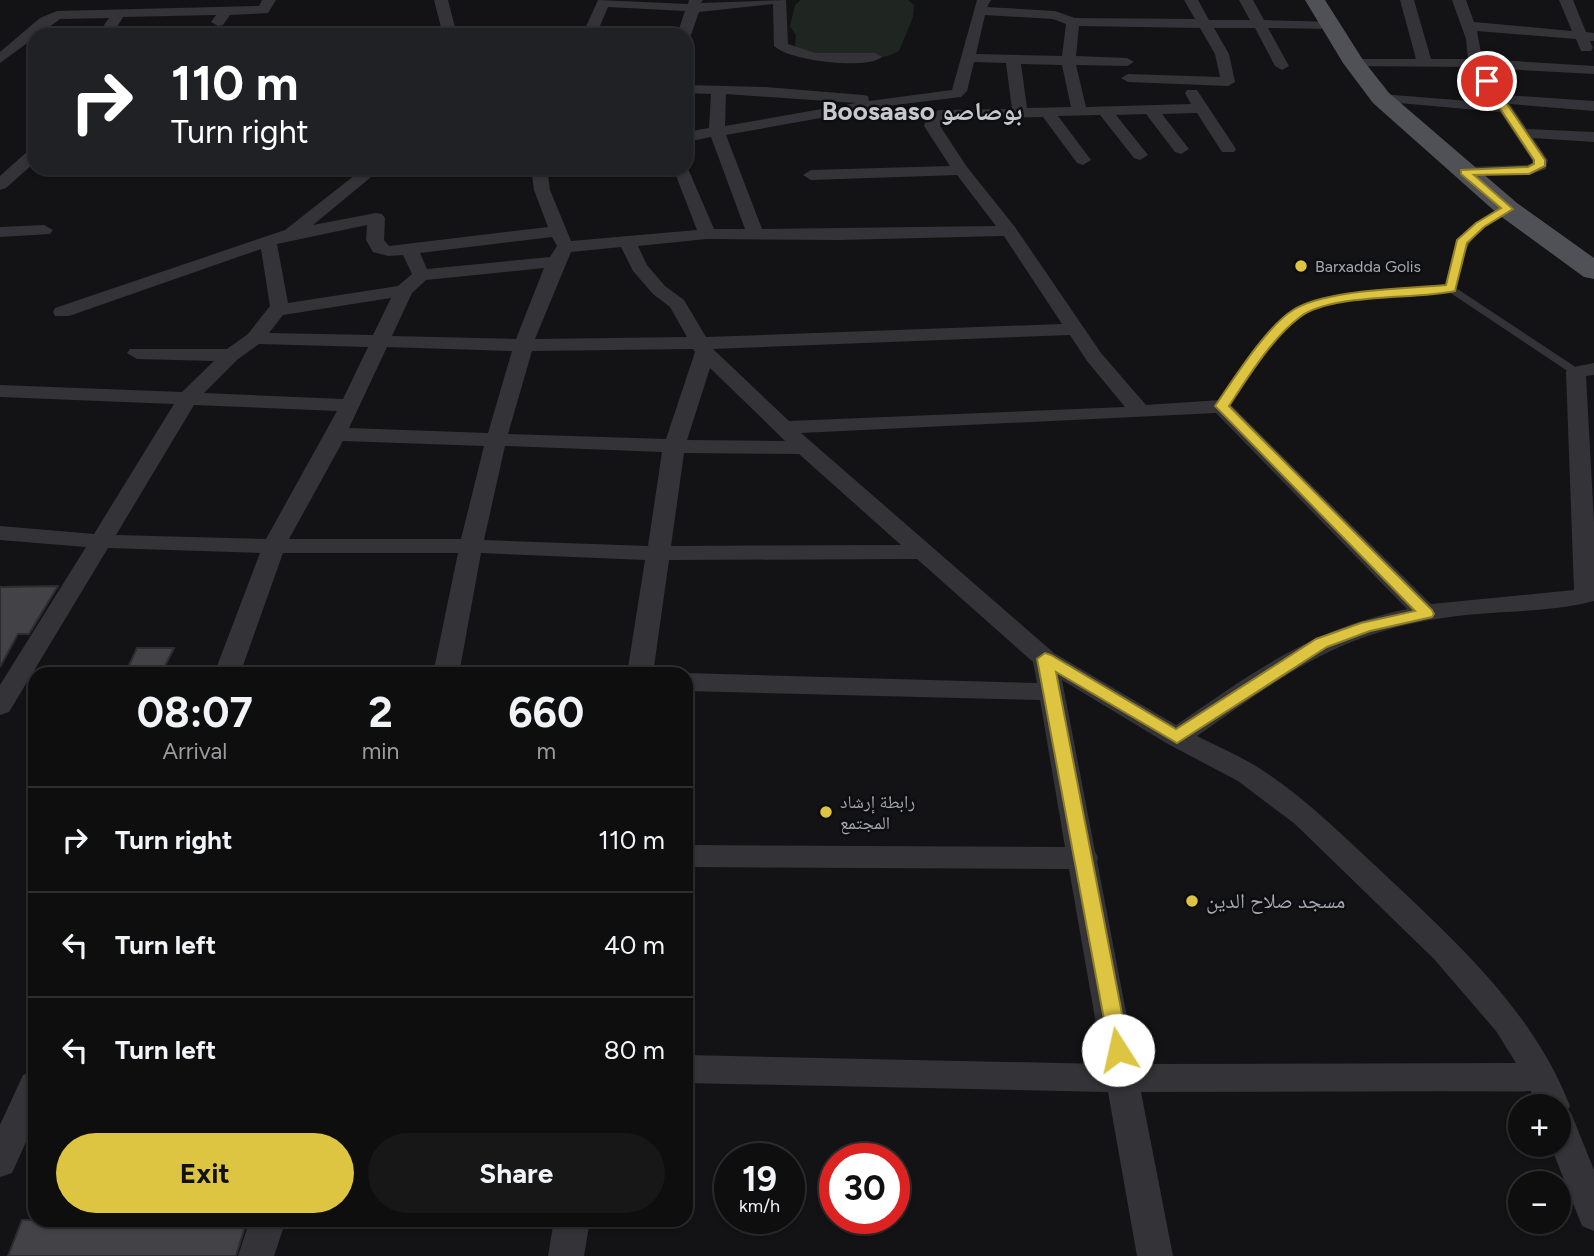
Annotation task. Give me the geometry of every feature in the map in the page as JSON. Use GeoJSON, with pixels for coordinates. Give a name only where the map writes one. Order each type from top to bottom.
{"type":"FeatureCollection","features":[{"type":"Feature","properties":{"kind":"main road"},"geometry":{"type":"LineString","coordinates":[[1315,0],[1354,63],[1381,98],[1508,209],[1594,271]]}},
{"type":"Feature","properties":{"kind":"street"},"geometry":{"type":"LineString","coordinates":[[38,28],[57,15],[259,11],[269,0]]}},
{"type":"Feature","properties":{"kind":"street"},"geometry":{"type":"LineString","coordinates":[[441,0],[448,28]]}},
{"type":"Feature","properties":{"kind":"street"},"geometry":{"type":"LineString","coordinates":[[592,28],[604,1],[695,4],[777,0],[781,46],[814,58],[875,57]]}},
{"type":"Feature","properties":{"kind":"street"},"geometry":{"type":"LineString","coordinates":[[1141,412],[1094,357],[1009,231],[961,170],[932,126],[932,120],[939,116],[1105,111],[1130,94],[1184,81],[1228,82],[1222,54],[1191,0]]}},
{"type":"Feature","properties":{"kind":"street"},"geometry":{"type":"LineString","coordinates":[[1246,0],[1282,66]]}},
{"type":"Feature","properties":{"kind":"street"},"geometry":{"type":"LineString","coordinates":[[1407,0],[1425,64]]}},
{"type":"Feature","properties":{"kind":"street"},"geometry":{"type":"LineString","coordinates":[[1460,0],[1473,39],[1475,63],[1540,160],[1539,166],[1529,170],[1465,172]]}},
{"type":"Feature","properties":{"kind":"street"},"geometry":{"type":"LineString","coordinates":[[1354,63],[1475,63],[1594,70],[1588,36],[1566,0]]}},
{"type":"Feature","properties":{"kind":"street"},"geometry":{"type":"LineString","coordinates":[[686,28],[695,4]]}},
{"type":"Feature","properties":{"kind":"street"},"geometry":{"type":"LineString","coordinates":[[693,136],[887,102],[956,94],[960,90],[981,5],[1032,7],[1125,42]]}},
{"type":"Feature","properties":{"kind":"street"},"geometry":{"type":"LineString","coordinates":[[215,28],[226,11]]}},
{"type":"Feature","properties":{"kind":"street"},"geometry":{"type":"LineString","coordinates":[[109,28],[119,13]]}},
{"type":"Feature","properties":{"kind":"street"},"geometry":{"type":"LineString","coordinates":[[1073,22],[1068,61],[1080,112]]}},
{"type":"Feature","properties":{"kind":"street"},"geometry":{"type":"LineString","coordinates":[[967,58],[1068,61],[1125,42],[1204,24],[1331,25]]}},
{"type":"Feature","properties":{"kind":"street"},"geometry":{"type":"LineString","coordinates":[[1469,26],[1588,36]]}},
{"type":"Feature","properties":{"kind":"street"},"geometry":{"type":"LineString","coordinates":[[5,54],[28,36]]}},
{"type":"Feature","properties":{"kind":"street"},"geometry":{"type":"LineString","coordinates":[[1125,42],[1130,94],[1151,110],[1181,149]]}},
{"type":"Feature","properties":{"kind":"street"},"geometry":{"type":"LineString","coordinates":[[5,54],[28,52]]}},
{"type":"Feature","properties":{"kind":"street"},"geometry":{"type":"LineString","coordinates":[[1013,59],[1020,114]]}},
{"type":"Feature","properties":{"kind":"street"},"geometry":{"type":"LineString","coordinates":[[1531,66],[1552,103]]}},
{"type":"Feature","properties":{"kind":"street"},"geometry":{"type":"LineString","coordinates":[[1184,81],[1228,149]]}},
{"type":"Feature","properties":{"kind":"street"},"geometry":{"type":"LineString","coordinates":[[693,89],[834,96],[887,102]]}},
{"type":"Feature","properties":{"kind":"street"},"geometry":{"type":"LineString","coordinates":[[719,89],[717,132],[746,203],[755,234]]}},
{"type":"Feature","properties":{"kind":"street"},"geometry":{"type":"LineString","coordinates":[[1381,98],[1594,106]]}},
{"type":"Feature","properties":{"kind":"street"},"geometry":{"type":"LineString","coordinates":[[1151,110],[1201,108]]}},
{"type":"Feature","properties":{"kind":"street"},"geometry":{"type":"LineString","coordinates":[[1105,111],[1140,155]]}},
{"type":"Feature","properties":{"kind":"street"},"geometry":{"type":"LineString","coordinates":[[1048,113],[1083,160]]}},
{"type":"Feature","properties":{"kind":"street"},"geometry":{"type":"LineString","coordinates":[[1522,133],[1594,137]]}},
{"type":"Feature","properties":{"kind":"street"},"geometry":{"type":"LineString","coordinates":[[3,179],[28,159]]}},
{"type":"Feature","properties":{"kind":"street"},"geometry":{"type":"LineString","coordinates":[[811,176],[961,170]]}},
{"type":"Feature","properties":{"kind":"street"},"geometry":{"type":"LineString","coordinates":[[290,234],[365,175]]}},
{"type":"Feature","properties":{"kind":"street"},"geometry":{"type":"LineString","coordinates":[[447,667],[469,546],[497,440],[523,345],[560,247],[542,190],[541,175]]}},
{"type":"Feature","properties":{"kind":"street"},"geometry":{"type":"LineString","coordinates":[[684,175],[707,234]]}},
{"type":"Feature","properties":{"kind":"street"},"geometry":{"type":"LineString","coordinates":[[62,312],[290,234],[376,218],[375,240],[381,250],[451,245],[560,247],[707,234],[839,235],[1009,231]]}},
{"type":"Feature","properties":{"kind":"street"},"geometry":{"type":"LineString","coordinates":[[0,232],[44,230]]}},
{"type":"Feature","properties":{"kind":"street"},"geometry":{"type":"LineString","coordinates":[[0,706],[189,397],[231,355],[256,338],[279,307],[268,241]]}},
{"type":"Feature","properties":{"kind":"street"},"geometry":{"type":"LineString","coordinates":[[627,241],[639,267],[659,290],[677,304],[703,347],[783,428],[1045,659],[1177,737],[1248,774],[1305,817],[1446,950],[1507,1022],[1548,1091]]}},
{"type":"Feature","properties":{"kind":"street"},"geometry":{"type":"LineString","coordinates":[[451,245],[461,271]]}},
{"type":"Feature","properties":{"kind":"street"},"geometry":{"type":"LineString","coordinates":[[230,667],[274,546],[351,405],[404,291],[421,275],[461,271],[560,247]]}},
{"type":"Feature","properties":{"kind":"street"},"geometry":{"type":"LineString","coordinates":[[410,249],[421,275]]}},
{"type":"Feature","properties":{"kind":"street"},"geometry":{"type":"LineString","coordinates":[[276,310],[404,291]]}},
{"type":"Feature","properties":{"kind":"street"},"geometry":{"type":"LineString","coordinates":[[256,338],[703,347],[1075,329]]}},
{"type":"Feature","properties":{"kind":"street"},"geometry":{"type":"LineString","coordinates":[[641,667],[674,446],[703,347]]}},
{"type":"Feature","properties":{"kind":"street"},"geometry":{"type":"LineString","coordinates":[[137,354],[231,355]]}},
{"type":"Feature","properties":{"kind":"street"},"geometry":{"type":"LineString","coordinates":[[1177,737],[1322,643],[1366,626],[1426,614],[1590,604],[1585,370]]}},
{"type":"Feature","properties":{"kind":"street"},"geometry":{"type":"LineString","coordinates":[[0,391],[351,405]]}},
{"type":"Feature","properties":{"kind":"street"},"geometry":{"type":"LineString","coordinates":[[783,428],[1222,406],[1426,614]]}},
{"type":"Feature","properties":{"kind":"street"},"geometry":{"type":"LineString","coordinates":[[336,434],[804,448]]}},
{"type":"Feature","properties":{"kind":"street"},"geometry":{"type":"LineString","coordinates":[[0,533],[101,541],[274,546],[469,546],[659,553],[923,552]]}},
{"type":"Feature","properties":{"kind":"street"},"geometry":{"type":"LineString","coordinates":[[1045,659],[1084,858],[1155,1256]]}},
{"type":"Feature","properties":{"kind":"street"},"geometry":{"type":"LineString","coordinates":[[693,682],[1052,692]]}},
{"type":"Feature","properties":{"kind":"street"},"geometry":{"type":"LineString","coordinates":[[693,856],[1084,858]]}},
{"type":"Feature","properties":{"kind":"street"},"geometry":{"type":"LineString","coordinates":[[693,1069],[1123,1078],[1548,1091]]}},
{"type":"Feature","properties":{"kind":"street"},"geometry":{"type":"LineString","coordinates":[[0,1161],[28,1100]]}},
{"type":"Feature","properties":{"kind":"street"},"geometry":{"type":"LineString","coordinates":[[1571,1154],[1594,1215]]}},
{"type":"Feature","properties":{"kind":"street"},"geometry":{"type":"LineString","coordinates":[[256,1256],[266,1227]]}},
{"type":"Feature","properties":{"kind":"street"},"geometry":{"type":"LineString","coordinates":[[566,1256],[571,1227]]}},
{"type":"Feature","properties":{"kind":"lane"},"geometry":{"type":"LineString","coordinates":[[1451,289],[1461,242],[1480,225],[1508,209]]}},
{"type":"Feature","properties":{"kind":"lane"},"geometry":{"type":"LineString","coordinates":[[1222,406],[1259,352],[1296,313],[1322,303],[1370,295],[1451,289],[1585,370]]}},
{"type":"Feature","properties":{"kind":"shaded area"},"geometry":{"type":"Polygon","coordinates":[[[801,0],[908,0],[914,5],[913,17],[899,51],[872,60],[847,60],[795,47],[796,35],[790,26],[795,5],[801,0]]]}},
{"type":"Feature","properties":{"kind":"building"},"geometry":{"type":"Polygon","coordinates":[[[58,586],[29,634],[18,634],[0,667],[0,587],[58,586]]]}},
{"type":"Feature","properties":{"kind":"building"},"geometry":{"type":"Polygon","coordinates":[[[137,648],[174,648],[164,667],[128,667],[137,648]]]}},
{"type":"Feature","properties":{"kind":"building"},"geometry":{"type":"Polygon","coordinates":[[[22,1220],[28,1220],[28,1227],[245,1227],[236,1256],[8,1256],[22,1220]]]}},
{"type":"Feature","properties":{"kind":"place","name":"Barxadda Golis"},"geometry":{"type":"Point","coordinates":[1301,266]}},
{"type":"Feature","properties":{"kind":"place","name":"رابطة إرشاد المجتمع"},"geometry":{"type":"Point","coordinates":[826,812]}},
{"type":"Feature","properties":{"kind":"place","name":"مسجد صلاح الدين"},"geometry":{"type":"Point","coordinates":[1192,901]}},
{"type":"Feature","properties":{"kind":"district","name":"Boosaaso بوصاصو"},"geometry":{"type":"Point","coordinates":[922,111]}},
{"type":"Feature","properties":{"kind":"route"},"geometry":{"type":"LineString","coordinates":[[1118,1050],[1045,659],[1177,737],[1298,656],[1322,643],[1366,626],[1426,614],[1222,406],[1259,352],[1296,313],[1322,303],[1370,295],[1451,289],[1461,242],[1480,225],[1508,209],[1465,172],[1529,170],[1539,166],[1540,160],[1487,81]]}}]}
